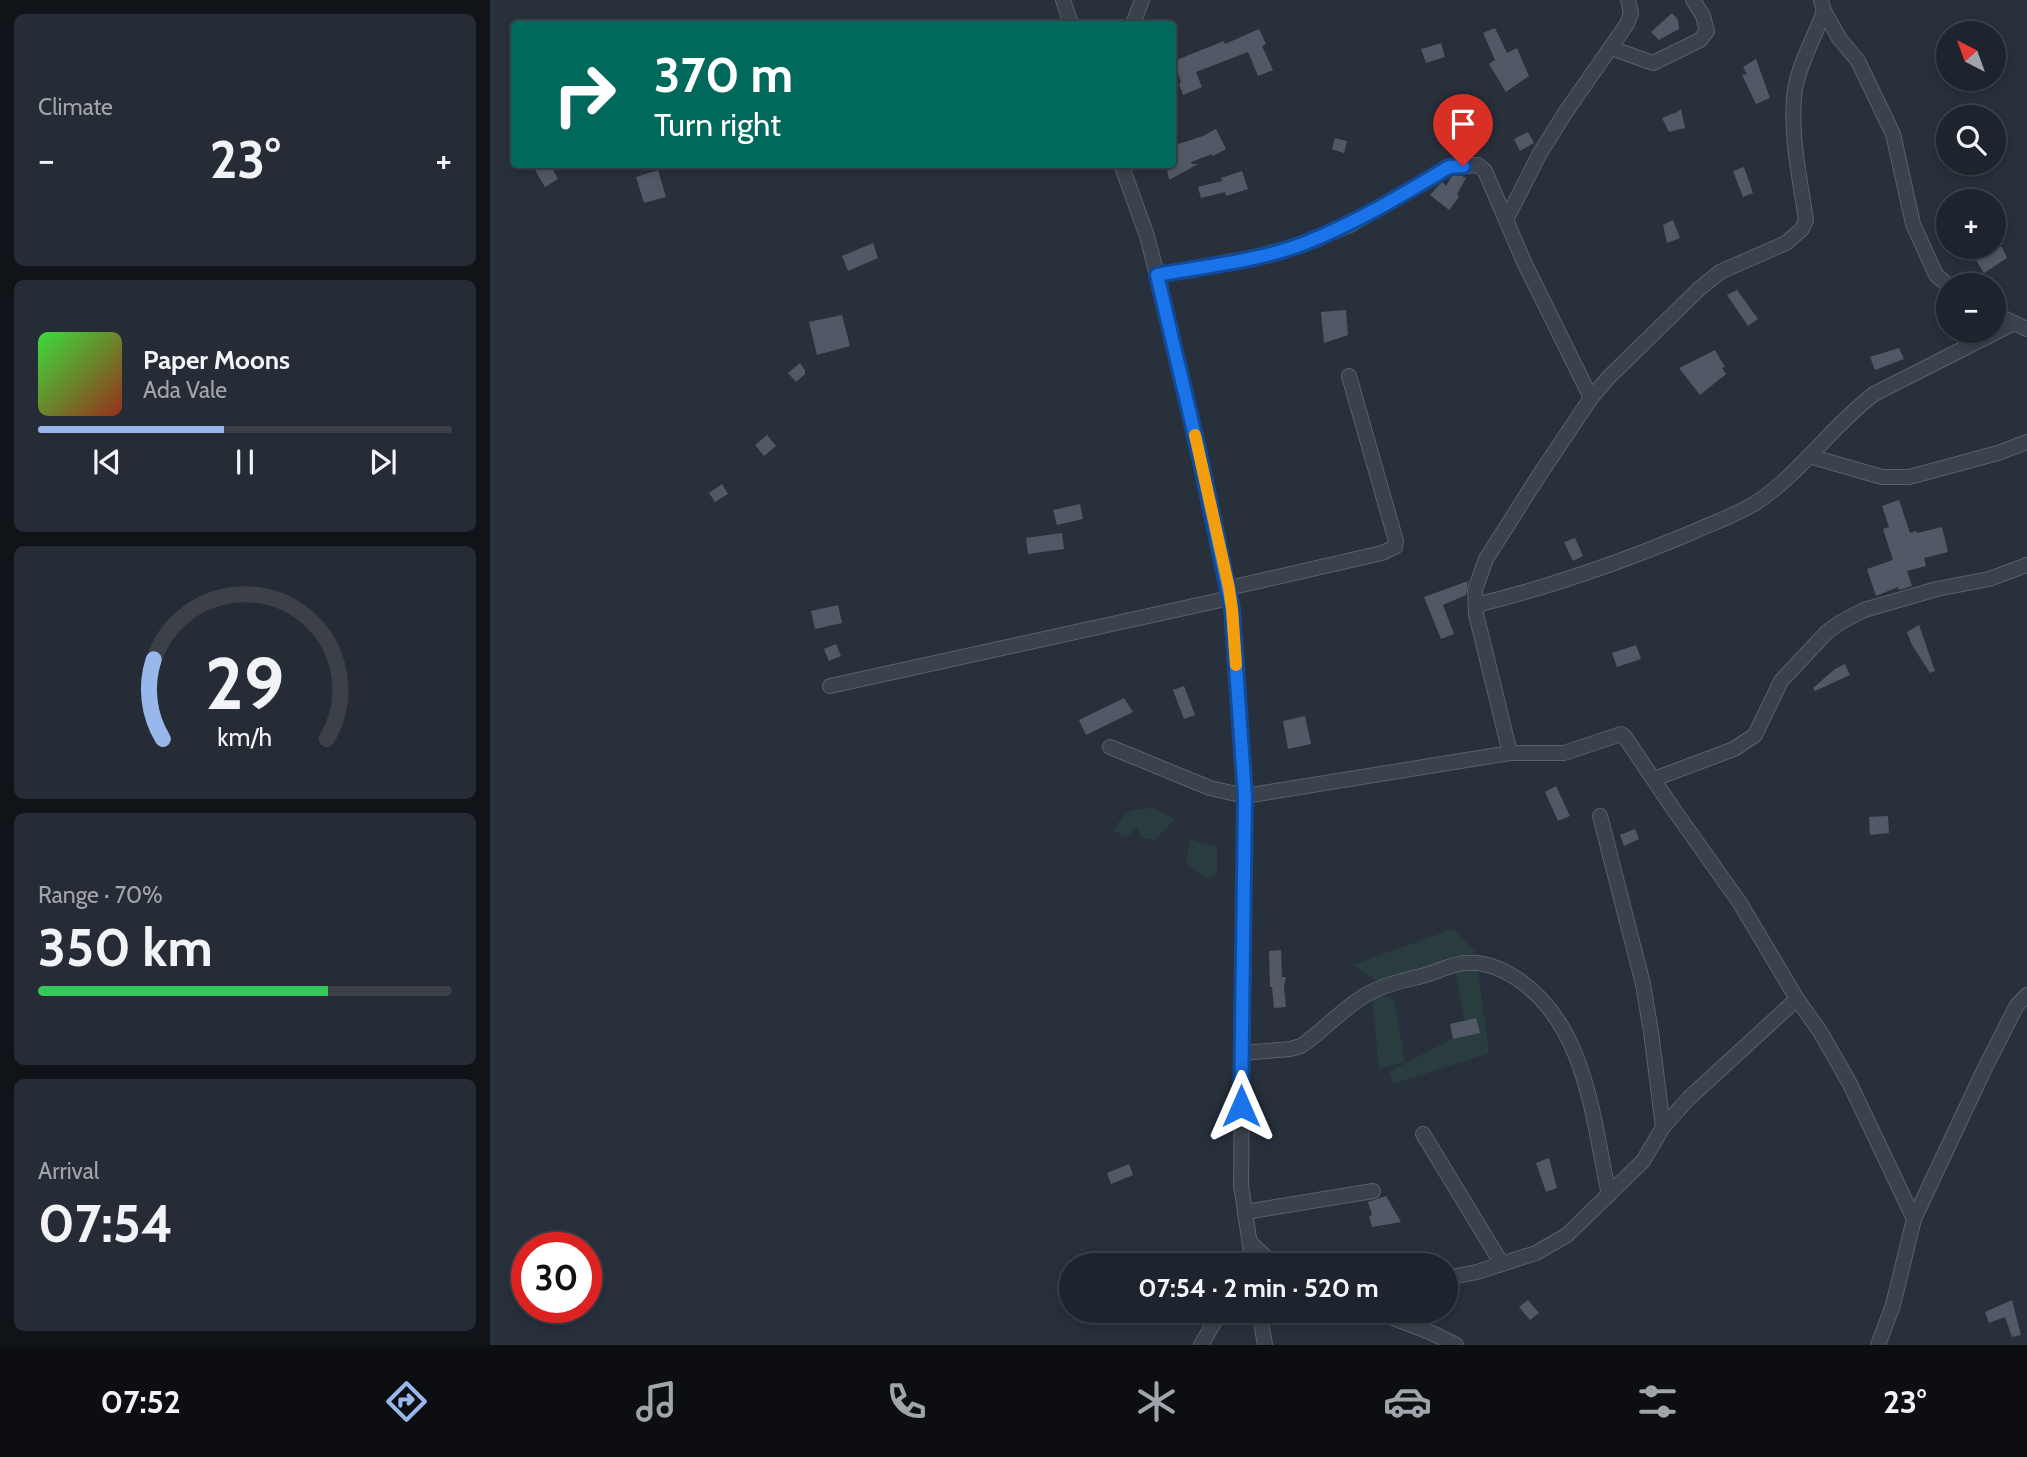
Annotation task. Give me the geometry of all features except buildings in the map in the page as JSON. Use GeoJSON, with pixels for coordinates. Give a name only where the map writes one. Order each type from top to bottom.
{"type":"FeatureCollection","features":[{"type":"Feature","properties":{"kind":"street"},"geometry":{"type":"LineString","coordinates":[[1063,0],[1070,21]]}},
{"type":"Feature","properties":{"kind":"street"},"geometry":{"type":"LineString","coordinates":[[1134,21],[1142,0]]}},
{"type":"Feature","properties":{"kind":"street"},"geometry":{"type":"LineString","coordinates":[[1506,220],[1540,153],[1627,24],[1630,13],[1628,0]]}},
{"type":"Feature","properties":{"kind":"street"},"geometry":{"type":"LineString","coordinates":[[1611,48],[1653,62],[1700,40],[1707,31],[1703,16],[1693,0]]}},
{"type":"Feature","properties":{"kind":"street"},"geometry":{"type":"LineString","coordinates":[[1823,6],[1839,38],[1858,61],[1893,134],[1913,224],[1936,275]]}},
{"type":"Feature","properties":{"kind":"street"},"geometry":{"type":"LineString","coordinates":[[1510,753],[1476,614],[1475,590],[1486,559],[1591,398],[1608,378],[1720,272],[1786,243],[1802,229],[1806,220],[1794,143],[1795,90],[1823,6]]}},
{"type":"Feature","properties":{"kind":"street"},"geometry":{"type":"LineString","coordinates":[[1157,275],[1255,257],[1303,244],[1350,225],[1449,167],[1478,164],[1485,171],[1524,262],[1591,398]]}},
{"type":"Feature","properties":{"kind":"street"},"geometry":{"type":"LineString","coordinates":[[1122,168],[1147,236],[1157,275],[1230,593],[1245,796],[1241,1185],[1252,1253]]}},
{"type":"Feature","properties":{"kind":"street"},"geometry":{"type":"LineString","coordinates":[[1477,608],[1480,604],[1532,591],[1657,547],[1738,512],[1760,499],[1874,394],[2020,326]]}},
{"type":"Feature","properties":{"kind":"street"},"geometry":{"type":"LineString","coordinates":[[830,686],[1230,593],[1382,553],[1395,547],[1396,541],[1349,376]]}},
{"type":"Feature","properties":{"kind":"street"},"geometry":{"type":"LineString","coordinates":[[1809,456],[1882,477],[1909,477],[1998,453],[2027,442]]}},
{"type":"Feature","properties":{"kind":"street"},"geometry":{"type":"LineString","coordinates":[[1654,779],[1734,749],[1755,735],[1782,681],[1826,632],[1841,622],[1864,610],[1937,589],[1989,579],[2027,565]]}},
{"type":"Feature","properties":{"kind":"street"},"geometry":{"type":"LineString","coordinates":[[1110,747],[1210,788],[1245,796],[1510,753],[1564,753],[1621,734],[1740,903],[1797,999],[1821,1033],[1850,1084],[1914,1219]]}},
{"type":"Feature","properties":{"kind":"street"},"geometry":{"type":"LineString","coordinates":[[1600,816],[1643,984],[1663,1127]]}},
{"type":"Feature","properties":{"kind":"street"},"geometry":{"type":"LineString","coordinates":[[1242,1054],[1301,1046],[1363,996],[1377,989],[1463,963],[1483,964],[1505,970],[1533,990],[1553,1011],[1566,1034],[1577,1058],[1587,1092],[1609,1195]]}},
{"type":"Feature","properties":{"kind":"street"},"geometry":{"type":"LineString","coordinates":[[1878,1345],[1893,1305],[1914,1219],[1988,1061],[2017,1005],[2027,995]]}},
{"type":"Feature","properties":{"kind":"street"},"geometry":{"type":"LineString","coordinates":[[1458,1276],[1536,1253],[1567,1235],[1643,1161],[1663,1127],[1708,1080],[1797,999]]}},
{"type":"Feature","properties":{"kind":"street"},"geometry":{"type":"LineString","coordinates":[[1423,1134],[1502,1264]]}},
{"type":"Feature","properties":{"kind":"street"},"geometry":{"type":"LineString","coordinates":[[1245,1212],[1373,1191]]}},
{"type":"Feature","properties":{"kind":"street"},"geometry":{"type":"LineString","coordinates":[[1250,1241],[1262,1253]]}},
{"type":"Feature","properties":{"kind":"street"},"geometry":{"type":"LineString","coordinates":[[1201,1345],[1214,1323]]}},
{"type":"Feature","properties":{"kind":"street"},"geometry":{"type":"LineString","coordinates":[[1261,1323],[1265,1345]]}},
{"type":"Feature","properties":{"kind":"street"},"geometry":{"type":"LineString","coordinates":[[1406,1323],[1455,1345]]}},
{"type":"Feature","properties":{"kind":"shaded area"},"geometry":{"type":"Polygon","coordinates":[[[1153,808],[1175,819],[1155,840],[1142,838],[1137,828],[1126,837],[1114,831],[1129,812],[1153,808]]]}},
{"type":"Feature","properties":{"kind":"shaded area"},"geometry":{"type":"Polygon","coordinates":[[[1189,839],[1217,847],[1217,875],[1206,879],[1187,863],[1189,839]]]}},
{"type":"Feature","properties":{"kind":"shaded area"},"geometry":{"type":"Polygon","coordinates":[[[1453,929],[1476,952],[1382,984],[1352,965],[1453,929]]]}},
{"type":"Feature","properties":{"kind":"shaded area"},"geometry":{"type":"Polygon","coordinates":[[[1477,963],[1489,1053],[1393,1084],[1389,1072],[1467,1031],[1454,966],[1477,963]]]}},
{"type":"Feature","properties":{"kind":"shaded area"},"geometry":{"type":"Polygon","coordinates":[[[1372,996],[1394,998],[1405,1062],[1379,1069],[1372,996]]]}},
{"type":"Feature","properties":{"kind":"slow traffic"},"geometry":{"type":"LineString","coordinates":[[1195,435],[1229,588],[1236,665]]}},
{"type":"Feature","properties":{"kind":"route"},"geometry":{"type":"LineString","coordinates":[[1241,1106],[1245,796],[1232,609],[1157,275],[1255,257],[1303,244],[1350,225],[1449,167],[1463,166]]}}]}
